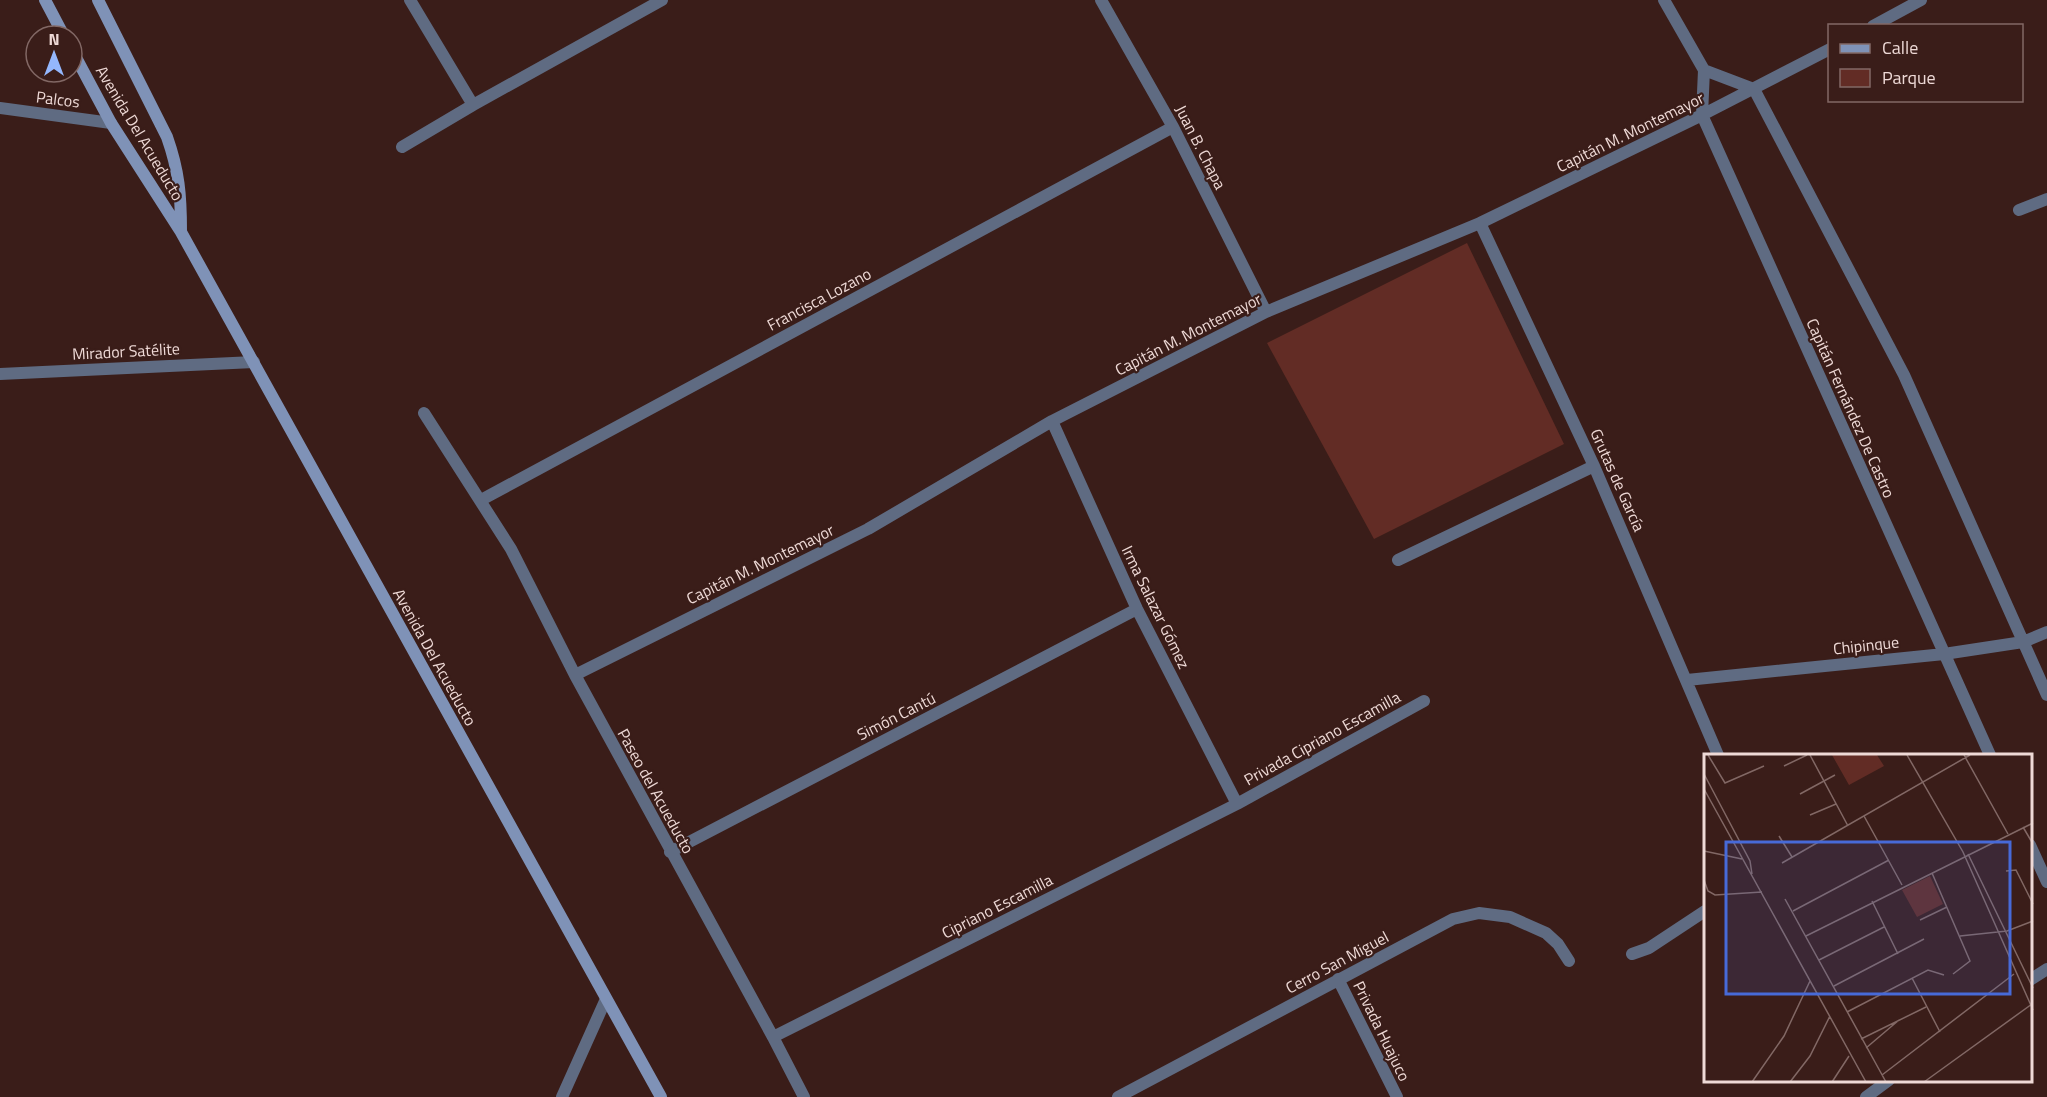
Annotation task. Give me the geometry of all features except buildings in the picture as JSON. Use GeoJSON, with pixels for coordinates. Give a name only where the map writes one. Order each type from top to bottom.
{"type":"FeatureCollection","features":[{"type":"Feature","properties":{"kind":"street"},"geometry":{"type":"LineString","coordinates":[[45,0],[58,24]]}},
{"type":"Feature","properties":{"kind":"street","name":"Avenida Del Acueducto"},"geometry":{"type":"LineString","coordinates":[[98,0],[167,137],[175,160],[180,189],[181,232]]}},
{"type":"Feature","properties":{"kind":"street"},"geometry":{"type":"LineString","coordinates":[[411,0],[473,105]]}},
{"type":"Feature","properties":{"kind":"street"},"geometry":{"type":"LineString","coordinates":[[402,147],[662,0]]}},
{"type":"Feature","properties":{"kind":"street","name":"Juan B. Chapa"},"geometry":{"type":"LineString","coordinates":[[1101,0],[1173,127],[1266,312]]}},
{"type":"Feature","properties":{"kind":"street"},"geometry":{"type":"LineString","coordinates":[[1664,0],[1704,70],[1754,89],[1904,375],[2047,695]]}},
{"type":"Feature","properties":{"kind":"street"},"geometry":{"type":"LineString","coordinates":[[1877,24],[1921,0]]}},
{"type":"Feature","properties":{"kind":"street","name":"Capitán M. Montemayor"},"geometry":{"type":"LineString","coordinates":[[575,675],[867,529],[1052,421],[1266,312],[1480,222],[1702,115],[1828,50]]}},
{"type":"Feature","properties":{"kind":"street","name":"Capitán Fernández De Castro"},"geometry":{"type":"LineString","coordinates":[[1704,70],[1702,115],[1990,754]]}},
{"type":"Feature","properties":{"kind":"street","name":"Avenida Del Acueducto"},"geometry":{"type":"LineString","coordinates":[[84,72],[111,123],[181,232],[661,1097]]}},
{"type":"Feature","properties":{"kind":"street","name":"Palcos"},"geometry":{"type":"LineString","coordinates":[[0,108],[111,123]]}},
{"type":"Feature","properties":{"kind":"street","name":"Francisca Lozano"},"geometry":{"type":"LineString","coordinates":[[481,500],[1173,127]]}},
{"type":"Feature","properties":{"kind":"street"},"geometry":{"type":"LineString","coordinates":[[2019,210],[2047,199]]}},
{"type":"Feature","properties":{"kind":"street","name":"Grutas de García"},"geometry":{"type":"LineString","coordinates":[[1480,222],[1594,466],[1718,754]]}},
{"type":"Feature","properties":{"kind":"street","name":"Mirador Satélite"},"geometry":{"type":"LineString","coordinates":[[0,374],[254,362]]}},
{"type":"Feature","properties":{"kind":"street","name":"Paseo del Acueducto"},"geometry":{"type":"LineString","coordinates":[[424,413],[511,549],[575,675],[804,1097]]}},
{"type":"Feature","properties":{"kind":"street","name":"Irma Salazar Gómez"},"geometry":{"type":"LineString","coordinates":[[1052,421],[1137,609],[1236,804]]}},
{"type":"Feature","properties":{"kind":"street"},"geometry":{"type":"LineString","coordinates":[[1398,560],[1594,466]]}},
{"type":"Feature","properties":{"kind":"street","name":"Simón Cantú"},"geometry":{"type":"LineString","coordinates":[[670,852],[1137,609]]}},
{"type":"Feature","properties":{"kind":"street","name":"Chipinque"},"geometry":{"type":"LineString","coordinates":[[1687,680],[1944,654],[2023,642],[2047,632]]}},
{"type":"Feature","properties":{"kind":"street","name":"Privada Cipriano Escamilla"},"geometry":{"type":"LineString","coordinates":[[1236,804],[1424,701]]}},
{"type":"Feature","properties":{"kind":"street","name":"Cipriano Escamilla"},"geometry":{"type":"LineString","coordinates":[[773,1037],[1236,804]]}},
{"type":"Feature","properties":{"kind":"street"},"geometry":{"type":"LineString","coordinates":[[2032,847],[2047,882]]}},
{"type":"Feature","properties":{"kind":"street","name":"Cerro San Miguel"},"geometry":{"type":"LineString","coordinates":[[1118,1097],[1453,919],[1479,913],[1510,917],[1546,933],[1569,961]]}},
{"type":"Feature","properties":{"kind":"street"},"geometry":{"type":"LineString","coordinates":[[1632,954],[1649,948],[1704,913]]}},
{"type":"Feature","properties":{"kind":"street"},"geometry":{"type":"LineString","coordinates":[[2032,979],[2047,969]]}},
{"type":"Feature","properties":{"kind":"street","name":"Privada Huajuco"},"geometry":{"type":"LineString","coordinates":[[1338,979],[1397,1097]]}},
{"type":"Feature","properties":{"kind":"street"},"geometry":{"type":"LineString","coordinates":[[562,1097],[606,999]]}},
{"type":"Feature","properties":{"kind":"street"},"geometry":{"type":"LineString","coordinates":[[1866,1097],[1886,1082]]}},
{"type":"Feature","properties":{"kind":"green space"},"geometry":{"type":"Polygon","coordinates":[[[1467,243],[1564,444],[1374,539],[1267,343],[1467,243]]]}}]}
